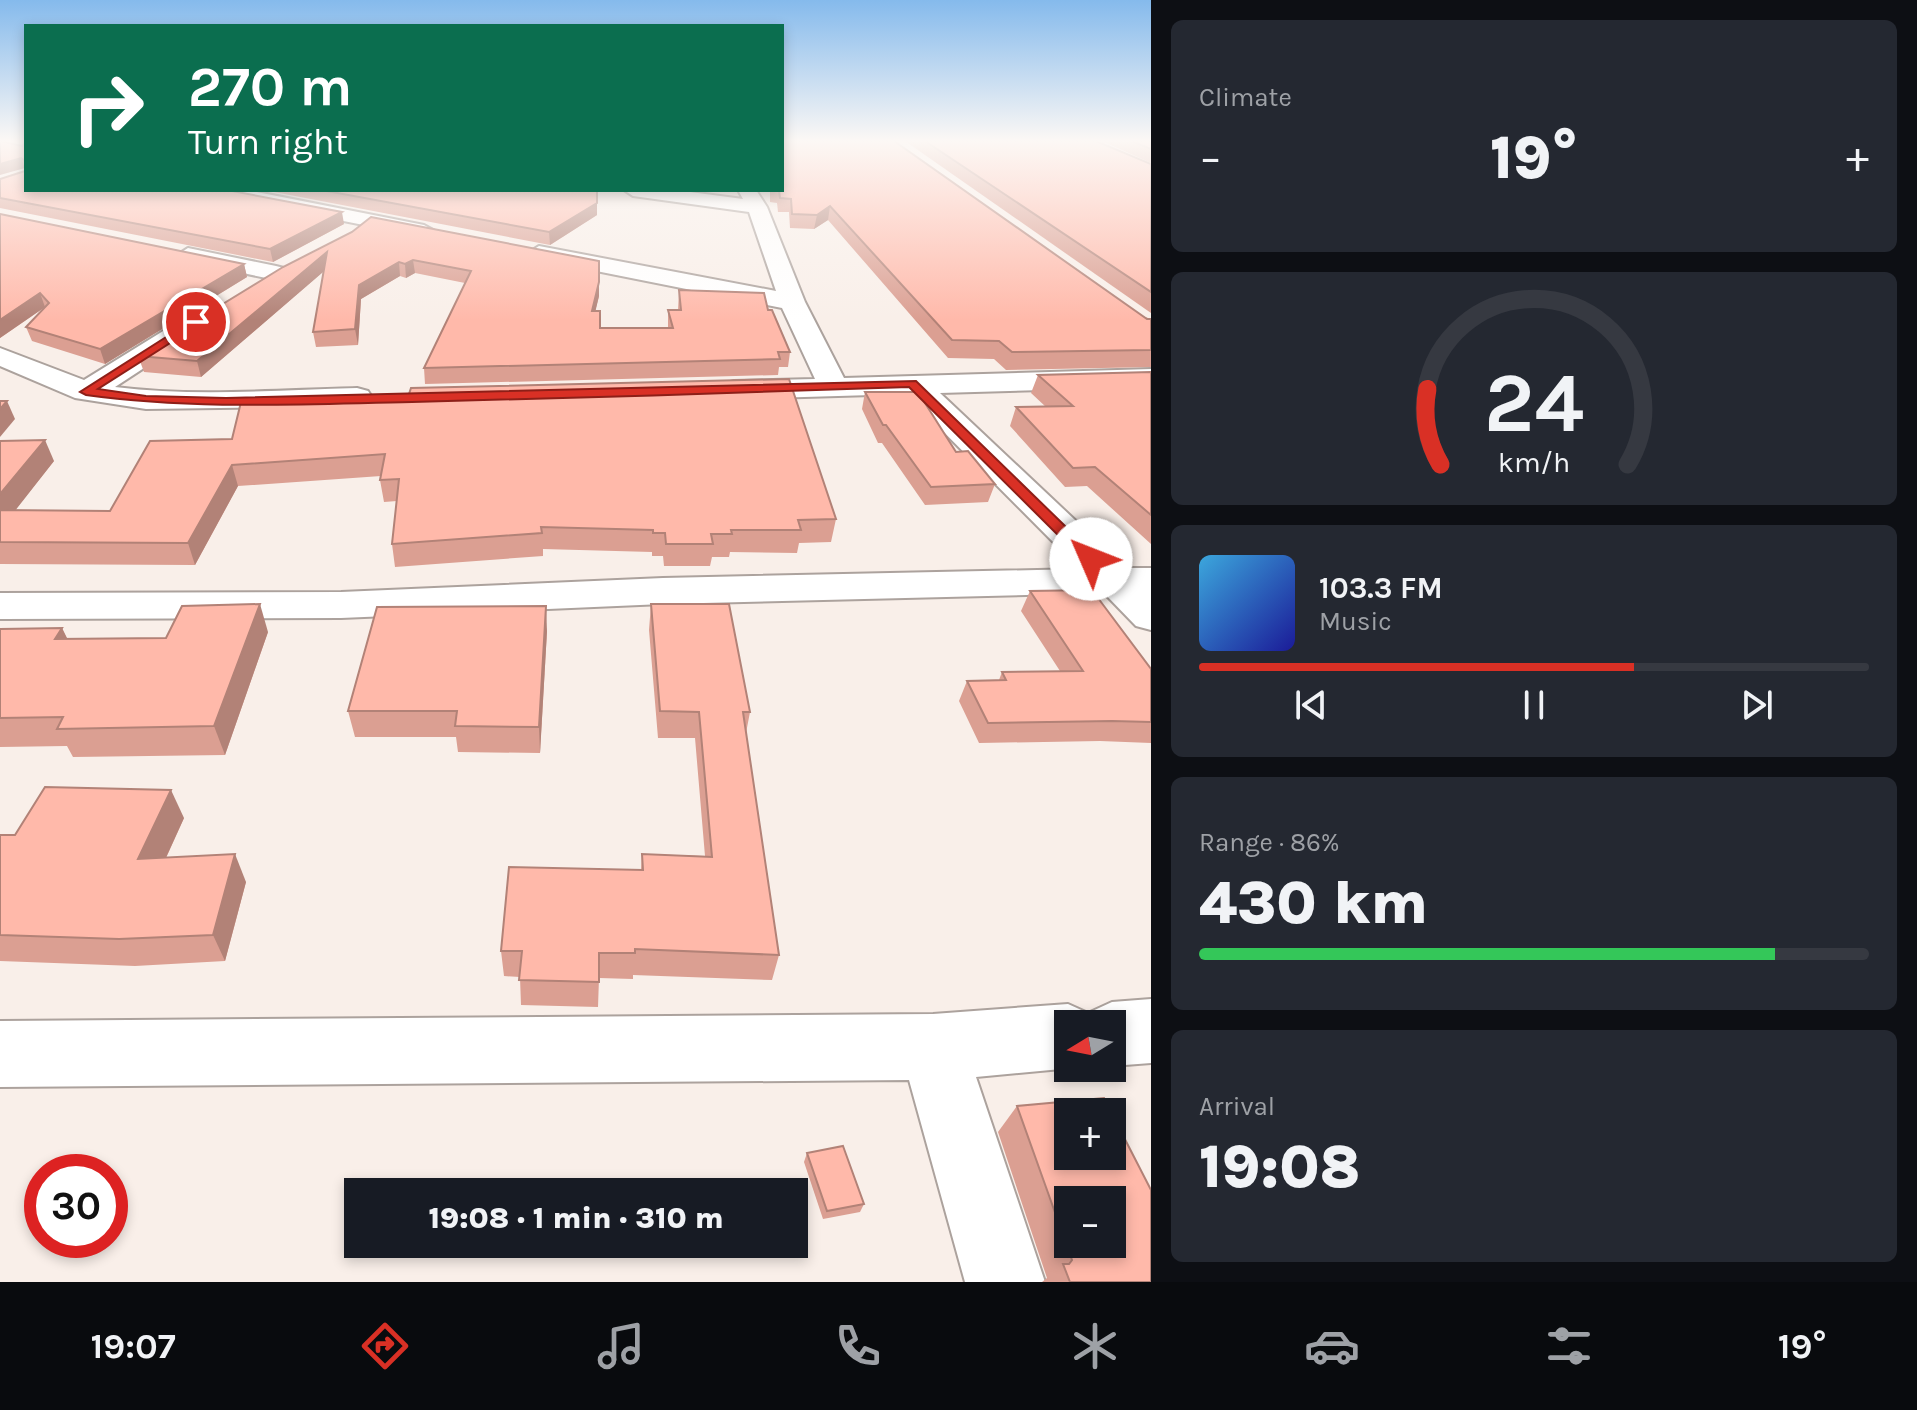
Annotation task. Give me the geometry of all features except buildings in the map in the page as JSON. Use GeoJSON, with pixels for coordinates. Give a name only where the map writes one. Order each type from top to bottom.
{"type":"FeatureCollection","features":[{"type":"Feature","properties":{"kind":"street"},"geometry":{"type":"LineString","coordinates":[[290,201],[443,235]]}},
{"type":"Feature","properties":{"kind":"street"},"geometry":{"type":"LineString","coordinates":[[753,201],[792,302],[833,386]]}},
{"type":"Feature","properties":{"kind":"street"},"geometry":{"type":"LineString","coordinates":[[345,237],[367,220]]}},
{"type":"Feature","properties":{"kind":"street"},"geometry":{"type":"LineString","coordinates":[[518,249],[792,302]]}},
{"type":"Feature","properties":{"kind":"street"},"geometry":{"type":"LineString","coordinates":[[168,251],[276,273]]}},
{"type":"Feature","properties":{"kind":"street"},"geometry":{"type":"LineString","coordinates":[[241,294],[303,258]]}},
{"type":"Feature","properties":{"kind":"street"},"geometry":{"type":"LineString","coordinates":[[86,392],[205,316]]}},
{"type":"Feature","properties":{"kind":"street"},"geometry":{"type":"LineString","coordinates":[[0,356],[86,392],[146,400],[381,397]]}},
{"type":"Feature","properties":{"kind":"street"},"geometry":{"type":"LineString","coordinates":[[708,391],[1151,378]]}},
{"type":"Feature","properties":{"kind":"street"},"geometry":{"type":"LineString","coordinates":[[912,383],[1132,580],[1151,616]]}},
{"type":"Feature","properties":{"kind":"street"},"geometry":{"type":"LineString","coordinates":[[0,606],[341,605],[663,591],[1132,580]]}},
{"type":"Feature","properties":{"kind":"street"},"geometry":{"type":"LineString","coordinates":[[1126,1033],[1151,1031]]}},
{"type":"Feature","properties":{"kind":"street"},"geometry":{"type":"LineString","coordinates":[[0,1054],[933,1047],[1054,1038]]}},
{"type":"Feature","properties":{"kind":"street"},"geometry":{"type":"LineString","coordinates":[[933,1047],[1005,1282]]}},
{"type":"Feature","properties":{"kind":"route"},"geometry":{"type":"LineString","coordinates":[[196,322],[86,392],[146,400],[226,401],[613,394],[912,383],[1091,559]]}}]}
